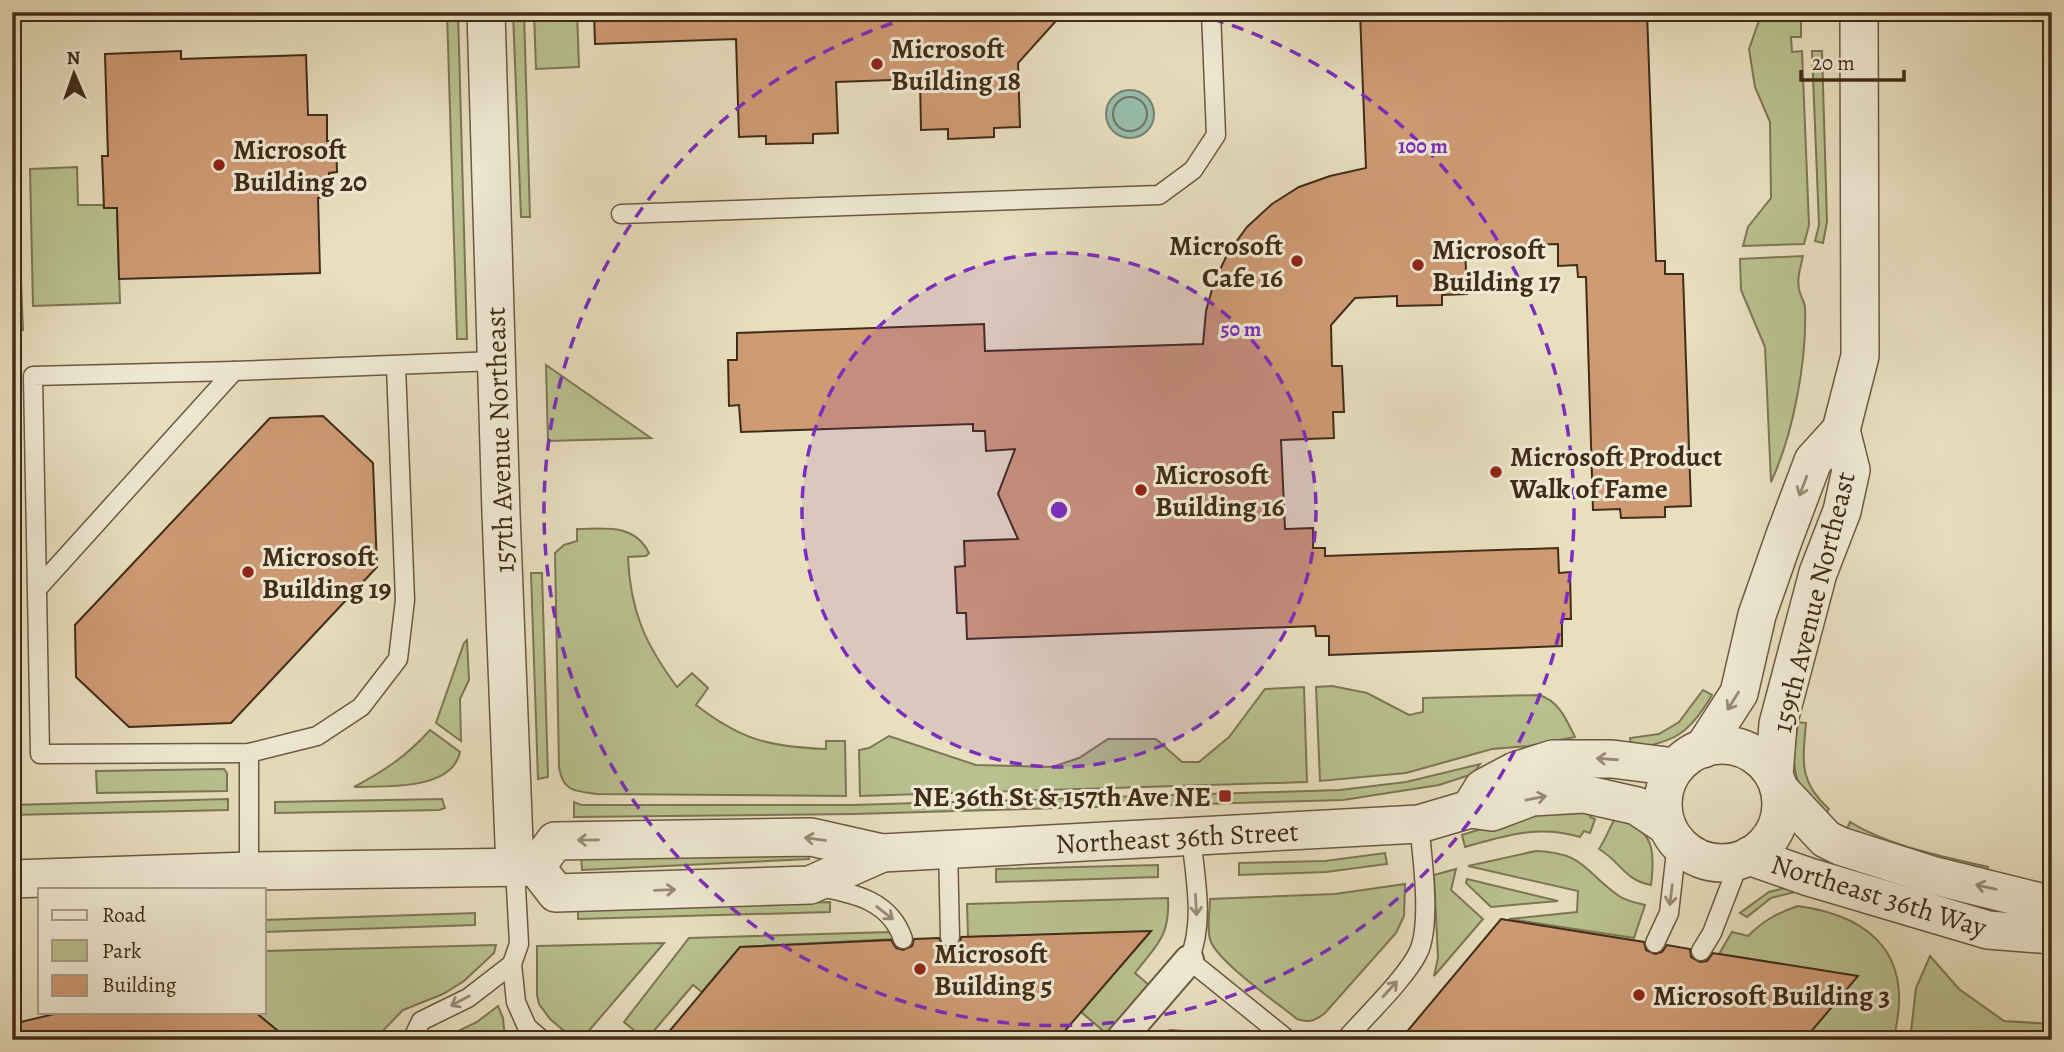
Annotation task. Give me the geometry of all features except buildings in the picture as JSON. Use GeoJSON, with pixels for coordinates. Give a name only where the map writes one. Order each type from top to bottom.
{"type":"FeatureCollection","features":[{"type":"Feature","properties":{"kind":"street","name":"157th Avenue Northeast"},"geometry":{"type":"LineString","coordinates":[[486,12],[496,360],[525,867]]}},
{"type":"Feature","properties":{"kind":"street","name":"159th Avenue Northeast"},"geometry":{"type":"LineString","coordinates":[[1689,758],[1739,693],[1757,615],[1813,461],[1841,430],[1860,356],[1859,12]]}},
{"type":"Feature","properties":{"kind":"street","name":"159th Avenue Northeast"},"geometry":{"type":"LineString","coordinates":[[1777,783],[1778,724],[1818,573],[1842,511],[1851,470],[1841,430]]}},
{"type":"Feature","properties":{"kind":"street"},"geometry":{"type":"LineString","coordinates":[[1470,809],[1483,788],[1515,771],[1553,759],[1689,758],[1719,744],[1739,747],[1757,756],[1777,783],[1782,808],[1777,828],[1766,845],[1731,863],[1711,862],[1693,855],[1672,834],[1663,805],[1666,786],[1689,758]]}},
{"type":"Feature","properties":{"kind":"street","name":"Northeast 36th Way"},"geometry":{"type":"LineString","coordinates":[[1777,783],[1826,839],[1840,846],[1931,874],[2052,905]]}},
{"type":"Feature","properties":{"kind":"street","name":"Northeast 36th Street"},"geometry":{"type":"LineString","coordinates":[[882,853],[810,885],[556,893],[525,867],[555,841],[811,837],[882,853],[1419,824],[1470,809],[1492,812],[1532,797],[1584,794],[1637,806],[1672,834]]}},
{"type":"Feature","properties":{"kind":"street","name":"Northeast 36th Way"},"geometry":{"type":"LineString","coordinates":[[1745,858],[1988,930],[2052,935]]}},
{"type":"Feature","properties":{"kind":"street"},"geometry":{"type":"LineString","coordinates":[[12,879],[525,867]]}},
{"type":"Feature","properties":{"kind":"street"},"geometry":{"type":"LineString","coordinates":[[1121,1040],[1189,960]]}},
{"type":"Feature","properties":{"kind":"lane"},"geometry":{"type":"LineString","coordinates":[[621,214],[1159,195],[1193,170],[1216,135],[1211,12]]}},
{"type":"Feature","properties":{"kind":"lane"},"geometry":{"type":"LineString","coordinates":[[396,366],[405,600],[398,659],[360,707],[317,736],[249,753],[40,754],[33,376],[396,366],[496,360]]}},
{"type":"Feature","properties":{"kind":"lane"},"geometry":{"type":"LineString","coordinates":[[37,589],[233,371]]}},
{"type":"Feature","properties":{"kind":"lane"},"geometry":{"type":"LineString","coordinates":[[249,753],[249,872]]}},
{"type":"Feature","properties":{"kind":"lane"},"geometry":{"type":"LineString","coordinates":[[1345,1040],[1407,970],[1420,951],[1424,872],[1419,824]]}},
{"type":"Feature","properties":{"kind":"lane"},"geometry":{"type":"LineString","coordinates":[[1655,943],[1669,913],[1672,834]]}},
{"type":"Feature","properties":{"kind":"lane"},"geometry":{"type":"LineString","coordinates":[[1191,837],[1197,926],[1196,945],[1189,960],[1288,1040]]}},
{"type":"Feature","properties":{"kind":"lane"},"geometry":{"type":"LineString","coordinates":[[948,848],[950,937]]}},
{"type":"Feature","properties":{"kind":"lane"},"geometry":{"type":"LineString","coordinates":[[1701,951],[1712,933],[1745,858]]}},
{"type":"Feature","properties":{"kind":"lane"},"geometry":{"type":"LineString","coordinates":[[525,867],[519,944],[512,964],[516,1002],[527,1027],[542,1040]]}},
{"type":"Feature","properties":{"kind":"lane"},"geometry":{"type":"LineString","coordinates":[[810,885],[856,894],[868,900],[895,920],[903,939]]}},
{"type":"Feature","properties":{"kind":"lane"},"geometry":{"type":"LineString","coordinates":[[412,1040],[421,1021],[467,998],[512,964]]}},
{"type":"Feature","properties":{"kind":"green space"},"geometry":{"type":"Polygon","coordinates":[[[447,12],[458,12],[467,339],[457,339],[447,12]]]}},
{"type":"Feature","properties":{"kind":"green space"},"geometry":{"type":"Polygon","coordinates":[[[513,12],[524,12],[530,217],[521,217],[513,12]]]}},
{"type":"Feature","properties":{"kind":"green space"},"geometry":{"type":"Polygon","coordinates":[[[534,12],[577,12],[579,67],[536,69],[534,12]]]}},
{"type":"Feature","properties":{"kind":"green space"},"geometry":{"type":"Polygon","coordinates":[[[1762,12],[1801,12],[1801,37],[1791,37],[1792,52],[1802,51],[1809,225],[1804,244],[1743,246],[1748,227],[1771,198],[1770,122],[1755,87],[1749,49],[1762,12]]]}},
{"type":"Feature","properties":{"kind":"green space"},"geometry":{"type":"Polygon","coordinates":[[[1812,51],[1822,51],[1827,222],[1823,243],[1815,241],[1819,225],[1812,51]]]}},
{"type":"Feature","properties":{"kind":"green space"},"geometry":{"type":"Polygon","coordinates":[[[12,52],[23,330],[12,330],[12,52]]]}},
{"type":"Feature","properties":{"kind":"green space"},"geometry":{"type":"Polygon","coordinates":[[[77,167],[78,205],[117,208],[120,303],[33,306],[30,169],[77,167]]]}},
{"type":"Feature","properties":{"kind":"green space"},"geometry":{"type":"Polygon","coordinates":[[[1803,256],[1798,279],[1805,308],[1801,374],[1786,442],[1771,482],[1765,347],[1741,290],[1740,259],[1803,256]]]}},
{"type":"Feature","properties":{"kind":"green space"},"geometry":{"type":"Polygon","coordinates":[[[546,365],[651,438],[548,441],[546,365]]]}},
{"type":"Feature","properties":{"kind":"green space"},"geometry":{"type":"Polygon","coordinates":[[[577,529],[618,530],[627,532],[643,543],[649,553],[646,556],[628,557],[632,594],[648,641],[677,687],[692,673],[708,688],[696,705],[727,726],[757,739],[788,746],[826,749],[826,741],[845,741],[846,796],[597,794],[576,791],[567,786],[559,767],[555,553],[564,545],[577,541],[577,529]]]}},
{"type":"Feature","properties":{"kind":"green space"},"geometry":{"type":"Polygon","coordinates":[[[531,573],[542,573],[548,777],[538,779],[531,573]]]}},
{"type":"Feature","properties":{"kind":"green space"},"geometry":{"type":"Polygon","coordinates":[[[467,640],[469,680],[460,699],[461,741],[436,723],[467,640]]]}},
{"type":"Feature","properties":{"kind":"green space"},"geometry":{"type":"Polygon","coordinates":[[[1332,686],[1367,693],[1409,715],[1423,712],[1423,698],[1539,695],[1557,706],[1575,737],[1529,746],[1492,749],[1406,773],[1320,781],[1316,687],[1332,686]]]}},
{"type":"Feature","properties":{"kind":"green space"},"geometry":{"type":"Polygon","coordinates":[[[1304,687],[1307,782],[860,796],[859,750],[869,748],[889,736],[976,765],[1052,767],[1079,758],[1108,739],[1156,739],[1182,762],[1199,762],[1229,737],[1265,689],[1304,687]]]}},
{"type":"Feature","properties":{"kind":"green space"},"geometry":{"type":"Polygon","coordinates":[[[1703,690],[1712,695],[1688,727],[1670,739],[1631,749],[1630,738],[1659,734],[1679,722],[1703,690]]]}},
{"type":"Feature","properties":{"kind":"green space"},"geometry":{"type":"Polygon","coordinates":[[[1798,722],[1806,723],[1805,770],[1812,789],[1829,809],[1824,815],[1804,792],[1796,773],[1794,763],[1798,722]]]}},
{"type":"Feature","properties":{"kind":"green space"},"geometry":{"type":"Polygon","coordinates":[[[430,730],[460,752],[454,765],[444,774],[415,784],[354,787],[395,762],[430,730]]]}},
{"type":"Feature","properties":{"kind":"green space"},"geometry":{"type":"Polygon","coordinates":[[[1480,764],[1473,774],[1439,785],[1343,800],[854,814],[574,817],[574,802],[581,805],[853,805],[1340,790],[1406,782],[1480,764]]]}},
{"type":"Feature","properties":{"kind":"green space"},"geometry":{"type":"Polygon","coordinates":[[[224,769],[227,773],[227,791],[97,793],[96,771],[224,769]]]}},
{"type":"Feature","properties":{"kind":"green space"},"geometry":{"type":"Polygon","coordinates":[[[228,799],[228,810],[12,815],[12,805],[228,799]]]}},
{"type":"Feature","properties":{"kind":"green space"},"geometry":{"type":"Polygon","coordinates":[[[442,799],[445,808],[439,810],[275,813],[275,802],[442,799]]]}},
{"type":"Feature","properties":{"kind":"green space"},"geometry":{"type":"Polygon","coordinates":[[[1547,808],[1592,808],[1590,817],[1595,819],[1590,833],[1584,831],[1580,837],[1551,832],[1522,833],[1465,847],[1462,835],[1547,808]]]}},
{"type":"Feature","properties":{"kind":"green space"},"geometry":{"type":"Polygon","coordinates":[[[1618,814],[1638,827],[1649,842],[1653,860],[1651,885],[1628,875],[1599,849],[1618,814]]]}},
{"type":"Feature","properties":{"kind":"green space"},"geometry":{"type":"Polygon","coordinates":[[[1850,822],[1900,844],[1988,867],[1987,875],[1846,831],[1850,822]]]}},
{"type":"Feature","properties":{"kind":"green space"},"geometry":{"type":"Polygon","coordinates":[[[1536,851],[1575,860],[1619,896],[1645,905],[1634,938],[1509,919],[1577,912],[1578,891],[1468,866],[1536,851]]]}},
{"type":"Feature","properties":{"kind":"green space"},"geometry":{"type":"Polygon","coordinates":[[[1385,853],[1387,864],[1326,872],[1239,875],[1239,863],[1325,861],[1385,853]]]}},
{"type":"Feature","properties":{"kind":"green space"},"geometry":{"type":"Polygon","coordinates":[[[808,854],[809,859],[582,870],[581,856],[808,854]]]}},
{"type":"Feature","properties":{"kind":"green space"},"geometry":{"type":"Polygon","coordinates":[[[1158,865],[1158,877],[996,882],[996,869],[1158,865]]]}},
{"type":"Feature","properties":{"kind":"green space"},"geometry":{"type":"Polygon","coordinates":[[[1456,869],[1451,890],[1483,919],[1434,976],[1438,958],[1434,875],[1456,869]]]}},
{"type":"Feature","properties":{"kind":"green space"},"geometry":{"type":"Polygon","coordinates":[[[1467,879],[1558,901],[1491,907],[1466,883],[1467,879]]]}},
{"type":"Feature","properties":{"kind":"green space"},"geometry":{"type":"Polygon","coordinates":[[[1405,884],[1404,916],[1396,933],[1325,1013],[1312,1020],[1297,1019],[1226,961],[1211,942],[1208,927],[1210,899],[1335,894],[1405,884]]]}},
{"type":"Feature","properties":{"kind":"green space"},"geometry":{"type":"Polygon","coordinates":[[[1794,886],[1795,892],[1771,898],[1747,917],[1740,913],[1769,892],[1794,886]]]}},
{"type":"Feature","properties":{"kind":"green space"},"geometry":{"type":"Polygon","coordinates":[[[1168,898],[1164,931],[1156,947],[1135,973],[1149,985],[1107,1034],[1081,1012],[1151,931],[968,937],[967,904],[1168,898]]]}},
{"type":"Feature","properties":{"kind":"green space"},"geometry":{"type":"Polygon","coordinates":[[[830,902],[830,912],[578,919],[578,909],[830,902]]]}},
{"type":"Feature","properties":{"kind":"green space"},"geometry":{"type":"Polygon","coordinates":[[[1798,906],[1849,920],[1868,932],[1883,947],[1893,965],[1898,986],[1898,1011],[1893,1040],[1805,1038],[1857,976],[1719,954],[1732,932],[1748,936],[1771,918],[1798,906]]]}},
{"type":"Feature","properties":{"kind":"green space"},"geometry":{"type":"Polygon","coordinates":[[[475,913],[475,925],[266,932],[266,920],[475,913]]]}},
{"type":"Feature","properties":{"kind":"green space"},"geometry":{"type":"Polygon","coordinates":[[[890,932],[895,939],[740,947],[702,992],[693,985],[646,1040],[624,1022],[689,938],[890,932]]]}},
{"type":"Feature","properties":{"kind":"green space"},"geometry":{"type":"Polygon","coordinates":[[[664,943],[581,1040],[575,1040],[550,1019],[539,1004],[537,946],[664,943]]]}},
{"type":"Feature","properties":{"kind":"green space"},"geometry":{"type":"Polygon","coordinates":[[[496,945],[494,953],[464,981],[443,994],[403,1010],[374,1040],[289,1040],[257,1014],[266,1014],[266,951],[496,945]]]}},
{"type":"Feature","properties":{"kind":"green space"},"geometry":{"type":"Polygon","coordinates":[[[1930,956],[1959,989],[2004,1021],[2052,1024],[2052,1040],[1910,1040],[1916,988],[1930,956]]]}},
{"type":"Feature","properties":{"kind":"green space"},"geometry":{"type":"Polygon","coordinates":[[[498,1006],[503,1018],[505,1040],[440,1040],[477,1022],[498,1006]]]}},
{"type":"Feature","properties":{"kind":"green space"},"geometry":{"type":"Polygon","coordinates":[[[1184,1031],[1202,1040],[1145,1040],[1157,1033],[1184,1031]]]}},
{"type":"Feature","properties":{"kind":"water"},"geometry":{"type":"Polygon","coordinates":[[[1130,90],[1139,91],[1147,97],[1153,105],[1153,123],[1147,131],[1139,137],[1130,138],[1121,137],[1113,131],[1107,123],[1106,114],[1107,105],[1113,97],[1121,91],[1130,90]]]}},
{"type":"Feature","properties":{"kind":"place","name":"Microsoft Building 18"},"geometry":{"type":"Point","coordinates":[877,64]}},
{"type":"Feature","properties":{"kind":"place","name":"Microsoft Building 20"},"geometry":{"type":"Point","coordinates":[219,165]}},
{"type":"Feature","properties":{"kind":"place","name":"Microsoft Cafe 16"},"geometry":{"type":"Point","coordinates":[1297,261]}},
{"type":"Feature","properties":{"kind":"place","name":"Microsoft Building 17"},"geometry":{"type":"Point","coordinates":[1418,265]}},
{"type":"Feature","properties":{"kind":"place","name":"Microsoft Product Walk of Fame"},"geometry":{"type":"Point","coordinates":[1496,472]}},
{"type":"Feature","properties":{"kind":"place","name":"Microsoft Building 16"},"geometry":{"type":"Point","coordinates":[1141,490]}},
{"type":"Feature","properties":{"kind":"place","name":"Microsoft Building 19"},"geometry":{"type":"Point","coordinates":[248,572]}},
{"type":"Feature","properties":{"kind":"place","name":"NE 36th St & 157th Ave NE"},"geometry":{"type":"Point","coordinates":[1225,796]}},
{"type":"Feature","properties":{"kind":"place","name":"Microsoft Building 5"},"geometry":{"type":"Point","coordinates":[920,969]}},
{"type":"Feature","properties":{"kind":"place","name":"Microsoft Building 3"},"geometry":{"type":"Point","coordinates":[1639,995]}}]}
